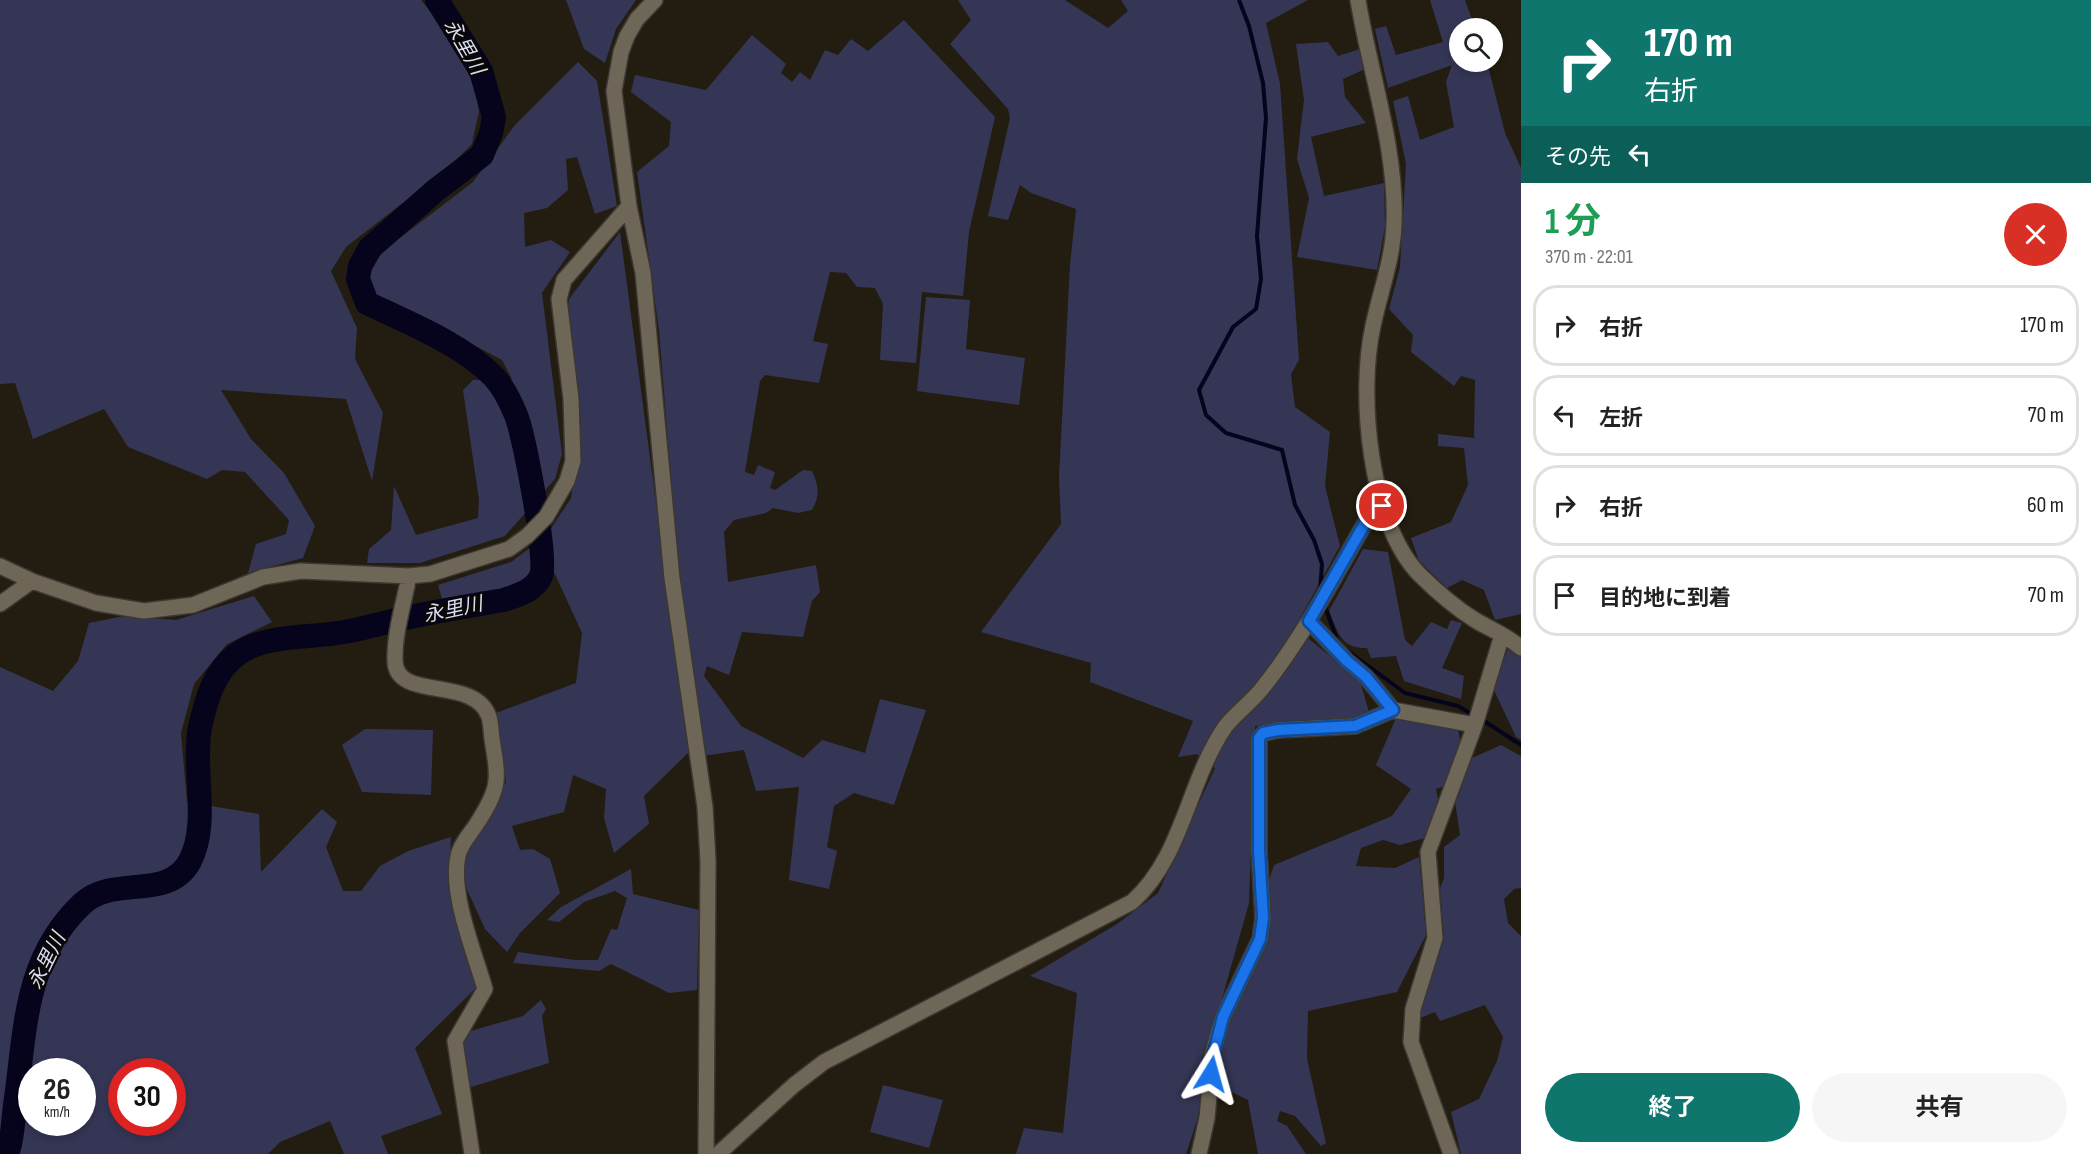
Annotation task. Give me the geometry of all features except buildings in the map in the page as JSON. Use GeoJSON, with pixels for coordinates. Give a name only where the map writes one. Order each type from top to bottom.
{"type":"FeatureCollection","features":[{"type":"Feature","properties":{"kind":"street"},"geometry":{"type":"LineString","coordinates":[[655,0],[637,19],[627,36],[616,73],[614,91],[629,206],[643,273],[672,578],[705,807],[708,861],[706,1154]]}},
{"type":"Feature","properties":{"kind":"street"},"geometry":{"type":"LineString","coordinates":[[1358,0],[1386,132],[1395,192],[1394,227],[1366,374],[1367,433],[1382,506],[1405,555],[1417,572],[1445,599],[1521,648]]}},
{"type":"Feature","properties":{"kind":"street"},"geometry":{"type":"LineString","coordinates":[[0,566],[32,581],[96,603],[144,610],[193,605],[263,577],[301,571],[407,583],[509,549],[527,536],[546,517],[567,481],[573,460],[572,399],[559,299],[564,280],[629,206]]}},
{"type":"Feature","properties":{"kind":"street"},"geometry":{"type":"LineString","coordinates":[[718,1154],[794,1085],[824,1062],[1132,902],[1147,889],[1166,861],[1203,770],[1226,727],[1259,692],[1309,621],[1368,518],[1382,506]]}},
{"type":"Feature","properties":{"kind":"street"},"geometry":{"type":"LineString","coordinates":[[0,604],[32,581]]}},
{"type":"Feature","properties":{"kind":"street"},"geometry":{"type":"LineString","coordinates":[[407,583],[395,662],[402,679],[411,683],[467,694],[480,702],[489,716],[498,772],[495,795],[458,852],[456,865],[459,892],[485,988],[454,1041],[472,1154]]}},
{"type":"Feature","properties":{"kind":"street"},"geometry":{"type":"LineString","coordinates":[[1309,621],[1347,661],[1366,677],[1393,710]]}},
{"type":"Feature","properties":{"kind":"street"},"geometry":{"type":"LineString","coordinates":[[1451,1154],[1411,1042],[1413,1009],[1435,938],[1428,852],[1477,719],[1502,635]]}},
{"type":"Feature","properties":{"kind":"street"},"geometry":{"type":"LineString","coordinates":[[1199,1154],[1207,1118],[1214,1052],[1223,1017],[1260,939],[1263,918],[1259,850],[1259,738],[1263,733],[1278,730],[1355,726],[1393,710],[1477,719]]}},
{"type":"Feature","properties":{"kind":"shaded area"},"geometry":{"type":"Polygon","coordinates":[[[0,0],[421,0],[458,47],[474,81],[479,111],[472,144],[449,167],[346,247],[331,271],[357,328],[355,359],[383,413],[372,481],[346,399],[221,390],[251,439],[284,473],[315,526],[303,558],[248,573],[256,544],[286,534],[289,520],[245,472],[222,470],[207,479],[128,447],[104,409],[33,439],[15,383],[0,384],[0,0]]]}},
{"type":"Feature","properties":{"kind":"shaded area"},"geometry":{"type":"Polygon","coordinates":[[[566,0],[636,0],[616,29],[605,63],[584,49],[566,0]]]}},
{"type":"Feature","properties":{"kind":"shaded area"},"geometry":{"type":"Polygon","coordinates":[[[958,0],[1065,0],[1108,28],[1128,11],[1121,0],[1308,0],[1266,23],[1280,84],[1299,360],[1291,374],[1295,407],[1330,432],[1325,486],[1340,546],[1299,620],[1308,638],[1360,681],[1369,712],[1358,723],[1255,726],[1249,903],[1203,1066],[1198,1117],[1186,1154],[1016,1154],[1024,1128],[1063,1133],[1077,993],[1030,976],[1117,924],[1158,893],[1215,768],[1197,754],[1178,757],[1193,721],[1090,682],[1091,663],[981,632],[1061,524],[1059,477],[1070,265],[1076,209],[1031,193],[1020,185],[1008,220],[988,216],[1010,118],[1008,109],[950,44],[971,20],[958,0]]]}},
{"type":"Feature","properties":{"kind":"shaded area"},"geometry":{"type":"Polygon","coordinates":[[[1430,0],[1465,0],[1471,18],[1449,18],[1449,66],[1388,88],[1375,29],[1386,26],[1396,55],[1443,42],[1430,0]]]}},
{"type":"Feature","properties":{"kind":"shaded area"},"geometry":{"type":"Polygon","coordinates":[[[904,20],[995,117],[969,232],[963,296],[922,292],[916,363],[880,360],[883,304],[875,288],[857,287],[846,273],[830,272],[813,341],[828,344],[819,383],[765,375],[760,381],[745,472],[754,475],[758,465],[775,472],[770,488],[775,490],[803,470],[812,471],[818,491],[815,505],[812,510],[798,513],[773,508],[766,513],[734,520],[724,532],[728,582],[816,565],[820,592],[812,601],[803,637],[742,632],[729,675],[707,666],[704,676],[741,726],[803,758],[822,740],[865,753],[880,699],[926,710],[894,805],[854,793],[834,806],[827,847],[837,851],[829,889],[789,880],[799,787],[756,791],[744,750],[703,756],[681,603],[659,330],[637,172],[669,146],[671,122],[631,92],[635,75],[706,90],[752,35],[786,64],[781,73],[792,82],[800,72],[810,80],[825,50],[838,55],[851,39],[868,51],[904,20]]]}},
{"type":"Feature","properties":{"kind":"shaded area"},"geometry":{"type":"Polygon","coordinates":[[[1328,42],[1338,56],[1360,49],[1365,69],[1343,79],[1345,97],[1366,123],[1311,137],[1324,196],[1384,183],[1385,227],[1377,270],[1297,257],[1309,198],[1297,159],[1304,100],[1296,44],[1328,42]]]}},
{"type":"Feature","properties":{"kind":"shaded area"},"geometry":{"type":"Polygon","coordinates":[[[578,62],[597,81],[617,206],[595,214],[577,157],[566,159],[568,190],[547,208],[524,213],[525,247],[551,240],[570,252],[542,293],[562,454],[555,479],[505,536],[420,563],[367,563],[369,549],[391,530],[394,486],[416,535],[478,518],[479,500],[463,390],[473,380],[512,379],[502,360],[389,300],[371,294],[368,276],[383,251],[473,182],[515,125],[578,62]]]}},
{"type":"Feature","properties":{"kind":"shaded area"},"geometry":{"type":"Polygon","coordinates":[[[1450,72],[1490,72],[1505,133],[1521,168],[1521,614],[1495,620],[1484,590],[1462,580],[1447,588],[1419,561],[1411,538],[1451,522],[1468,485],[1464,448],[1438,446],[1438,434],[1474,438],[1475,380],[1461,376],[1454,386],[1411,352],[1413,335],[1389,309],[1400,267],[1406,164],[1393,101],[1408,96],[1420,140],[1454,127],[1446,82],[1450,72]]]}},
{"type":"Feature","properties":{"kind":"shaded area"},"geometry":{"type":"Polygon","coordinates":[[[620,232],[689,752],[644,796],[649,824],[614,853],[604,818],[606,789],[573,775],[564,812],[512,826],[520,850],[533,849],[550,859],[560,893],[520,933],[507,952],[485,929],[464,883],[463,854],[506,782],[496,713],[576,683],[582,633],[554,572],[535,574],[525,584],[443,602],[438,585],[511,562],[546,536],[571,498],[579,450],[568,322],[569,299],[620,232]]]}},
{"type":"Feature","properties":{"kind":"shaded area"},"geometry":{"type":"Polygon","coordinates":[[[926,297],[970,300],[966,349],[1025,358],[1019,405],[917,391],[926,297]]]}},
{"type":"Feature","properties":{"kind":"shaded area"},"geometry":{"type":"Polygon","coordinates":[[[1363,549],[1388,552],[1405,640],[1412,646],[1431,622],[1447,629],[1451,620],[1462,623],[1442,668],[1464,676],[1461,699],[1404,681],[1396,656],[1371,658],[1367,648],[1351,646],[1342,638],[1329,611],[1363,549]]]}},
{"type":"Feature","properties":{"kind":"shaded area"},"geometry":{"type":"Polygon","coordinates":[[[254,596],[272,622],[227,644],[194,684],[181,733],[187,802],[259,814],[261,872],[322,809],[337,822],[326,847],[343,891],[361,891],[380,866],[408,851],[451,837],[449,870],[477,987],[415,1048],[442,1114],[381,1136],[388,1154],[344,1154],[330,1121],[280,1142],[268,1154],[0,1154],[0,667],[53,691],[78,661],[89,623],[124,616],[176,620],[254,596]]]}},
{"type":"Feature","properties":{"kind":"shaded area"},"geometry":{"type":"Polygon","coordinates":[[[1509,646],[1521,658],[1521,740],[1516,737],[1493,688],[1509,646]]]}},
{"type":"Feature","properties":{"kind":"shaded area"},"geometry":{"type":"Polygon","coordinates":[[[1396,718],[1458,729],[1461,745],[1444,786],[1436,789],[1438,800],[1425,838],[1400,845],[1383,840],[1361,848],[1356,866],[1395,868],[1419,857],[1426,935],[1397,992],[1308,1011],[1307,1059],[1326,1143],[1321,1146],[1295,1116],[1280,1111],[1277,1121],[1287,1126],[1306,1154],[1258,1154],[1248,1100],[1217,1085],[1223,1036],[1235,1004],[1267,938],[1269,880],[1274,865],[1392,816],[1411,789],[1376,765],[1396,718]]]}},
{"type":"Feature","properties":{"kind":"shaded area"},"geometry":{"type":"Polygon","coordinates":[[[365,729],[433,730],[431,795],[362,792],[342,745],[365,729]]]}},
{"type":"Feature","properties":{"kind":"shaded area"},"geometry":{"type":"Polygon","coordinates":[[[1501,745],[1521,756],[1521,888],[1514,889],[1504,899],[1508,923],[1521,936],[1521,1154],[1461,1154],[1451,1112],[1479,1099],[1497,1061],[1503,1037],[1485,1005],[1440,1021],[1435,1012],[1418,1019],[1444,939],[1440,888],[1444,878],[1444,847],[1460,835],[1454,795],[1470,759],[1501,745]]]}},
{"type":"Feature","properties":{"kind":"shaded area"},"geometry":{"type":"Polygon","coordinates":[[[631,869],[633,894],[699,910],[697,990],[669,993],[611,964],[599,971],[513,963],[518,952],[575,960],[598,960],[611,929],[617,930],[627,898],[615,891],[584,902],[559,922],[547,920],[561,907],[631,869]]]}},
{"type":"Feature","properties":{"kind":"shaded area"},"geometry":{"type":"Polygon","coordinates":[[[541,1000],[546,1009],[542,1016],[549,1063],[468,1088],[460,1043],[467,1032],[523,1016],[541,1000]]]}},
{"type":"Feature","properties":{"kind":"shaded area"},"geometry":{"type":"Polygon","coordinates":[[[883,1085],[943,1100],[929,1148],[870,1132],[883,1085]]]}},
{"type":"Feature","properties":{"kind":"waterway","name":"永里川"},"geometry":{"type":"LineString","coordinates":[[7,1154],[12,1136],[30,998],[48,949],[63,926],[82,904],[95,895],[109,890],[154,885],[168,881],[180,873],[190,861],[199,830],[198,744],[200,727],[212,686],[230,660],[250,647],[276,640],[349,631],[414,616],[504,600],[530,589],[541,576],[541,546],[529,470],[520,427],[503,389],[493,376],[465,353],[367,303],[358,279],[360,266],[370,248],[436,190],[482,155],[491,133],[494,117],[481,71],[437,0]]}},
{"type":"Feature","properties":{"kind":"waterway"},"geometry":{"type":"LineString","coordinates":[[1239,0],[1249,26],[1263,83],[1266,118],[1257,236],[1261,279],[1256,309],[1233,327],[1199,390],[1206,415],[1226,433],[1282,450],[1295,505],[1314,540],[1322,564],[1320,591]]}},
{"type":"Feature","properties":{"kind":"waterway"},"geometry":{"type":"LineString","coordinates":[[1324,604],[1338,642]]}},
{"type":"Feature","properties":{"kind":"waterway"},"geometry":{"type":"LineString","coordinates":[[1345,649],[1405,693],[1458,706],[1475,716]]}},
{"type":"Feature","properties":{"kind":"waterway"},"geometry":{"type":"LineString","coordinates":[[1481,719],[1521,745]]}},
{"type":"Feature","properties":{"kind":"route"},"geometry":{"type":"LineString","coordinates":[[1211,1074],[1223,1017],[1260,939],[1263,918],[1259,850],[1259,738],[1263,733],[1278,730],[1355,726],[1393,710],[1366,677],[1347,661],[1309,621],[1368,518],[1382,506]]}}]}
